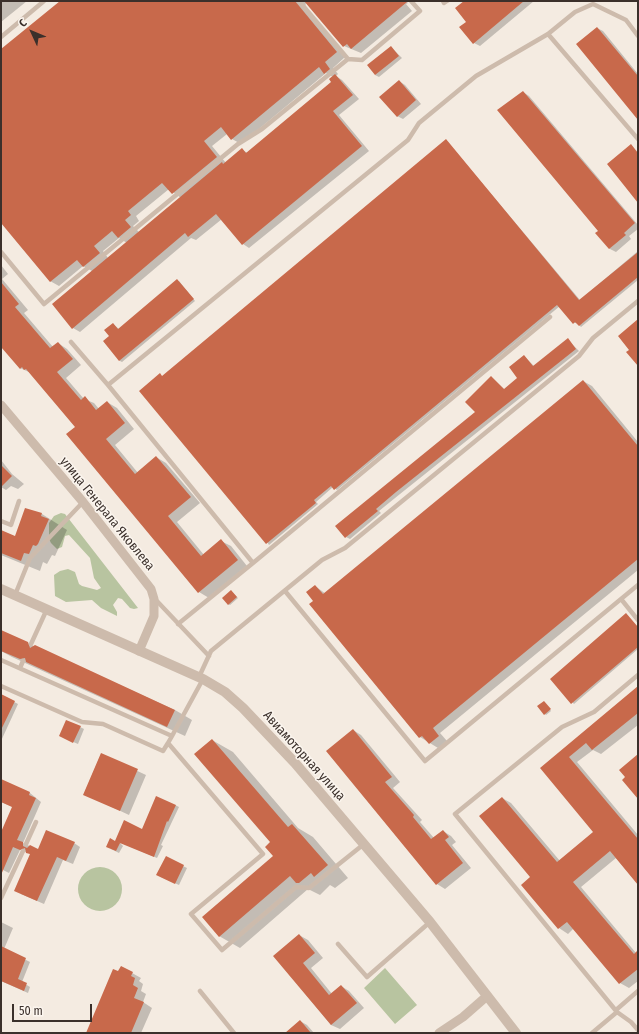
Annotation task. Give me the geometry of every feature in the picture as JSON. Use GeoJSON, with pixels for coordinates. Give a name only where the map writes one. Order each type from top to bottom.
{"type":"FeatureCollection","features":[{"type":"Feature","properties":{"kind":"street","name":"улица Генерала Яковлева"},"geometry":{"type":"LineString","coordinates":[[1,405],[83,502],[151,589],[154,599]]}},
{"type":"Feature","properties":{"kind":"street","name":"Авиамоторная улица"},"geometry":{"type":"LineString","coordinates":[[2,591],[15,595],[201,678],[225,692],[243,708],[295,763],[430,922],[516,1033]]}},
{"type":"Feature","properties":{"kind":"street"},"geometry":{"type":"LineString","coordinates":[[139,651],[154,616],[154,599]]}},
{"type":"Feature","properties":{"kind":"street"},"geometry":{"type":"LineString","coordinates":[[445,1032],[474,1009],[487,996]]}},
{"type":"Feature","properties":{"kind":"lane"},"geometry":{"type":"LineString","coordinates":[[1,37],[44,1]]}},
{"type":"Feature","properties":{"kind":"lane"},"geometry":{"type":"LineString","coordinates":[[299,1],[348,59]]}},
{"type":"Feature","properties":{"kind":"lane"},"geometry":{"type":"LineString","coordinates":[[1,252],[44,304],[238,144],[262,130],[348,59],[362,60],[420,11],[411,1]]}},
{"type":"Feature","properties":{"kind":"lane"},"geometry":{"type":"LineString","coordinates":[[443,1],[444,3],[447,1]]}},
{"type":"Feature","properties":{"kind":"lane"},"geometry":{"type":"LineString","coordinates":[[108,385],[408,140],[419,123],[476,76],[548,34],[575,12],[592,2],[626,20],[638,36]]}},
{"type":"Feature","properties":{"kind":"lane"},"geometry":{"type":"LineString","coordinates":[[548,34],[638,139]]}},
{"type":"Feature","properties":{"kind":"lane"},"geometry":{"type":"LineString","coordinates":[[1,686],[82,722],[102,724],[163,751],[201,678],[211,651],[322,560],[345,548],[579,356],[593,338],[638,302]]}},
{"type":"Feature","properties":{"kind":"lane"},"geometry":{"type":"LineString","coordinates":[[178,624],[550,317]]}},
{"type":"Feature","properties":{"kind":"lane"},"geometry":{"type":"LineString","coordinates":[[71,342],[108,385],[253,563]]}},
{"type":"Feature","properties":{"kind":"lane"},"geometry":{"type":"LineString","coordinates":[[1,521],[11,525],[19,501]]}},
{"type":"Feature","properties":{"kind":"lane"},"geometry":{"type":"LineString","coordinates":[[15,595],[30,558],[83,502]]}},
{"type":"Feature","properties":{"kind":"lane"},"geometry":{"type":"LineString","coordinates":[[285,591],[425,761],[638,585]]}},
{"type":"Feature","properties":{"kind":"lane"},"geometry":{"type":"LineString","coordinates":[[154,599],[209,656]]}},
{"type":"Feature","properties":{"kind":"lane"},"geometry":{"type":"LineString","coordinates":[[621,599],[638,620]]}},
{"type":"Feature","properties":{"kind":"lane"},"geometry":{"type":"LineString","coordinates":[[31,644],[47,609]]}},
{"type":"Feature","properties":{"kind":"lane"},"geometry":{"type":"LineString","coordinates":[[1,660],[172,736]]}},
{"type":"Feature","properties":{"kind":"lane"},"geometry":{"type":"LineString","coordinates":[[20,668],[23,661]]}},
{"type":"Feature","properties":{"kind":"lane"},"geometry":{"type":"LineString","coordinates":[[638,675],[594,712],[562,727],[455,814],[616,1011],[631,1022],[638,1030]]}},
{"type":"Feature","properties":{"kind":"lane"},"geometry":{"type":"LineString","coordinates":[[168,743],[263,854],[191,914],[222,950],[296,887],[309,888],[364,844]]}},
{"type":"Feature","properties":{"kind":"lane"},"geometry":{"type":"LineString","coordinates":[[26,844],[36,822]]}},
{"type":"Feature","properties":{"kind":"lane"},"geometry":{"type":"LineString","coordinates":[[1,898],[23,851]]}},
{"type":"Feature","properties":{"kind":"lane"},"geometry":{"type":"LineString","coordinates":[[338,944],[367,977],[430,922]]}},
{"type":"Feature","properties":{"kind":"lane"},"geometry":{"type":"LineString","coordinates":[[200,991],[234,1033]]}},
{"type":"Feature","properties":{"kind":"lane"},"geometry":{"type":"LineString","coordinates":[[592,1033],[638,991]]}},
{"type":"Feature","properties":{"kind":"green space"},"geometry":{"type":"Polygon","coordinates":[[[61,513],[65,514],[138,608],[130,608],[122,599],[118,598],[113,605],[117,612],[117,616],[101,608],[92,600],[66,602],[55,596],[54,575],[60,571],[68,569],[75,572],[79,584],[82,586],[97,590],[101,588],[94,578],[90,558],[69,535],[65,536],[62,547],[57,549],[51,543],[49,539],[49,523],[54,516],[61,513]]]}},
{"type":"Feature","properties":{"kind":"green space"},"geometry":{"type":"Polygon","coordinates":[[[100,867],[112,871],[118,877],[122,889],[118,901],[112,907],[100,911],[88,907],[82,901],[78,889],[82,877],[88,871],[100,867]]]}},
{"type":"Feature","properties":{"kind":"green space"},"geometry":{"type":"Polygon","coordinates":[[[385,968],[417,1005],[395,1024],[364,988],[385,968]]]}},
{"type":"Feature","properties":{"kind":"building"},"geometry":{"type":"Polygon","coordinates":[[[60,1],[295,1],[337,52],[325,62],[330,69],[324,74],[319,67],[231,140],[221,127],[204,141],[217,157],[172,194],[162,183],[128,211],[131,215],[125,220],[131,227],[118,238],[112,231],[94,246],[100,253],[83,267],[77,260],[50,282],[1,223],[1,49],[60,1]]]}},
{"type":"Feature","properties":{"kind":"building"},"geometry":{"type":"Polygon","coordinates":[[[304,1],[407,2],[351,49],[347,44],[343,47],[304,1]]]}},
{"type":"Feature","properties":{"kind":"building"},"geometry":{"type":"Polygon","coordinates":[[[464,1],[524,1],[473,44],[459,27],[466,22],[455,8],[464,1]]]}},
{"type":"Feature","properties":{"kind":"building"},"geometry":{"type":"Polygon","coordinates":[[[597,27],[638,76],[638,120],[576,44],[597,27]]]}},
{"type":"Feature","properties":{"kind":"building"},"geometry":{"type":"Polygon","coordinates":[[[391,46],[399,56],[375,75],[367,65],[391,46]]]}},
{"type":"Feature","properties":{"kind":"building"},"geometry":{"type":"Polygon","coordinates":[[[335,74],[353,95],[333,111],[362,146],[242,245],[216,214],[188,237],[185,233],[72,329],[52,304],[222,162],[223,164],[242,148],[246,153],[331,82],[329,79],[335,74]]]}},
{"type":"Feature","properties":{"kind":"building"},"geometry":{"type":"Polygon","coordinates":[[[399,80],[416,100],[397,117],[379,97],[399,80]]]}},
{"type":"Feature","properties":{"kind":"building"},"geometry":{"type":"Polygon","coordinates":[[[523,91],[635,223],[624,233],[626,235],[609,249],[595,233],[598,231],[497,110],[523,91]]]}},
{"type":"Feature","properties":{"kind":"building"},"geometry":{"type":"Polygon","coordinates":[[[446,139],[579,300],[638,252],[638,277],[579,326],[575,322],[573,324],[557,305],[334,490],[331,486],[314,500],[316,503],[266,544],[139,391],[160,373],[162,376],[446,139]]]}},
{"type":"Feature","properties":{"kind":"building"},"geometry":{"type":"Polygon","coordinates":[[[631,144],[638,153],[638,203],[607,164],[631,144]]]}},
{"type":"Feature","properties":{"kind":"building"},"geometry":{"type":"Polygon","coordinates":[[[177,279],[194,299],[119,361],[103,341],[109,336],[104,330],[113,323],[118,329],[177,279]]]}},
{"type":"Feature","properties":{"kind":"building"},"geometry":{"type":"Polygon","coordinates":[[[1,282],[19,304],[15,307],[50,348],[58,342],[73,359],[57,372],[81,400],[85,396],[96,410],[107,401],[125,423],[106,439],[135,474],[156,456],[191,497],[168,516],[201,556],[221,539],[238,560],[198,593],[66,434],[75,427],[26,369],[24,370],[22,367],[20,369],[1,347],[1,282]]]}},
{"type":"Feature","properties":{"kind":"building"},"geometry":{"type":"Polygon","coordinates":[[[638,319],[638,366],[626,352],[629,350],[618,336],[638,319]]]}},
{"type":"Feature","properties":{"kind":"building"},"geometry":{"type":"Polygon","coordinates":[[[568,338],[576,349],[396,492],[376,509],[378,511],[345,538],[335,526],[475,412],[465,402],[491,376],[504,389],[517,378],[509,367],[524,355],[533,366],[568,338]]]}},
{"type":"Feature","properties":{"kind":"building"},"geometry":{"type":"Polygon","coordinates":[[[583,380],[638,446],[638,559],[433,728],[439,736],[429,744],[422,736],[419,738],[309,604],[313,601],[306,592],[315,585],[323,594],[583,380]]]}},
{"type":"Feature","properties":{"kind":"building"},"geometry":{"type":"Polygon","coordinates":[[[1,465],[12,476],[1,487],[1,465]]]}},
{"type":"Feature","properties":{"kind":"building"},"geometry":{"type":"Polygon","coordinates":[[[25,508],[42,513],[41,516],[49,519],[38,544],[36,546],[33,545],[29,554],[24,553],[21,561],[1,553],[1,530],[15,536],[25,508]]]}},
{"type":"Feature","properties":{"kind":"building"},"geometry":{"type":"Polygon","coordinates":[[[231,590],[237,597],[228,605],[222,598],[231,590]]]}},
{"type":"Feature","properties":{"kind":"building"},"geometry":{"type":"Polygon","coordinates":[[[626,613],[638,627],[638,647],[571,704],[550,679],[626,613]]]}},
{"type":"Feature","properties":{"kind":"building"},"geometry":{"type":"Polygon","coordinates":[[[1,630],[28,642],[30,648],[35,645],[175,710],[167,727],[26,662],[25,658],[20,659],[1,651],[1,630]]]}},
{"type":"Feature","properties":{"kind":"building"},"geometry":{"type":"Polygon","coordinates":[[[638,686],[638,713],[592,750],[586,743],[569,757],[638,839],[638,885],[610,851],[573,882],[634,954],[638,950],[638,969],[619,984],[567,922],[558,929],[521,885],[530,877],[479,816],[502,797],[557,862],[593,832],[540,768],[638,686]]]}},
{"type":"Feature","properties":{"kind":"building"},"geometry":{"type":"Polygon","coordinates":[[[1,694],[15,701],[1,730],[1,694]]]}},
{"type":"Feature","properties":{"kind":"building"},"geometry":{"type":"Polygon","coordinates":[[[544,701],[551,709],[544,715],[537,706],[544,701]]]}},
{"type":"Feature","properties":{"kind":"building"},"geometry":{"type":"Polygon","coordinates":[[[66,720],[81,726],[73,743],[59,736],[66,720]]]}},
{"type":"Feature","properties":{"kind":"building"},"geometry":{"type":"Polygon","coordinates":[[[353,729],[392,777],[385,782],[414,815],[413,817],[431,839],[443,830],[449,837],[445,840],[463,863],[436,885],[326,751],[353,729]]]}},
{"type":"Feature","properties":{"kind":"building"},"geometry":{"type":"Polygon","coordinates":[[[212,739],[288,827],[292,824],[328,865],[314,877],[311,873],[299,883],[296,883],[290,876],[219,937],[202,917],[273,856],[265,847],[270,842],[194,754],[212,739]]]}},
{"type":"Feature","properties":{"kind":"building"},"geometry":{"type":"Polygon","coordinates":[[[101,753],[138,769],[120,811],[83,795],[101,753]]]}},
{"type":"Feature","properties":{"kind":"building"},"geometry":{"type":"Polygon","coordinates":[[[638,754],[638,799],[622,780],[625,777],[619,770],[638,754]]]}},
{"type":"Feature","properties":{"kind":"building"},"geometry":{"type":"Polygon","coordinates":[[[1,779],[30,792],[29,795],[36,798],[17,840],[23,842],[23,846],[27,848],[30,845],[38,849],[46,830],[75,842],[66,861],[57,857],[37,901],[14,891],[30,854],[26,853],[25,848],[20,850],[13,847],[1,875],[1,832],[12,807],[1,802],[1,779]]]}},
{"type":"Feature","properties":{"kind":"building"},"geometry":{"type":"Polygon","coordinates":[[[156,796],[176,805],[168,822],[167,821],[154,857],[120,843],[116,851],[106,847],[110,838],[115,841],[124,820],[142,829],[156,796]]]}},
{"type":"Feature","properties":{"kind":"building"},"geometry":{"type":"Polygon","coordinates":[[[166,856],[184,865],[175,884],[156,875],[166,856]]]}},
{"type":"Feature","properties":{"kind":"building"},"geometry":{"type":"Polygon","coordinates":[[[299,934],[315,953],[303,963],[329,995],[341,985],[357,1003],[331,1025],[273,956],[299,934]]]}},
{"type":"Feature","properties":{"kind":"building"},"geometry":{"type":"Polygon","coordinates":[[[1,946],[26,958],[18,979],[27,983],[24,991],[1,981],[1,946]]]}},
{"type":"Feature","properties":{"kind":"building"},"geometry":{"type":"Polygon","coordinates":[[[121,966],[133,972],[131,976],[135,978],[133,985],[138,988],[134,998],[144,1002],[131,1033],[86,1033],[113,969],[118,971],[121,966]]]}},
{"type":"Feature","properties":{"kind":"building"},"geometry":{"type":"Polygon","coordinates":[[[300,1020],[311,1033],[285,1033],[300,1020]]]}}]}
